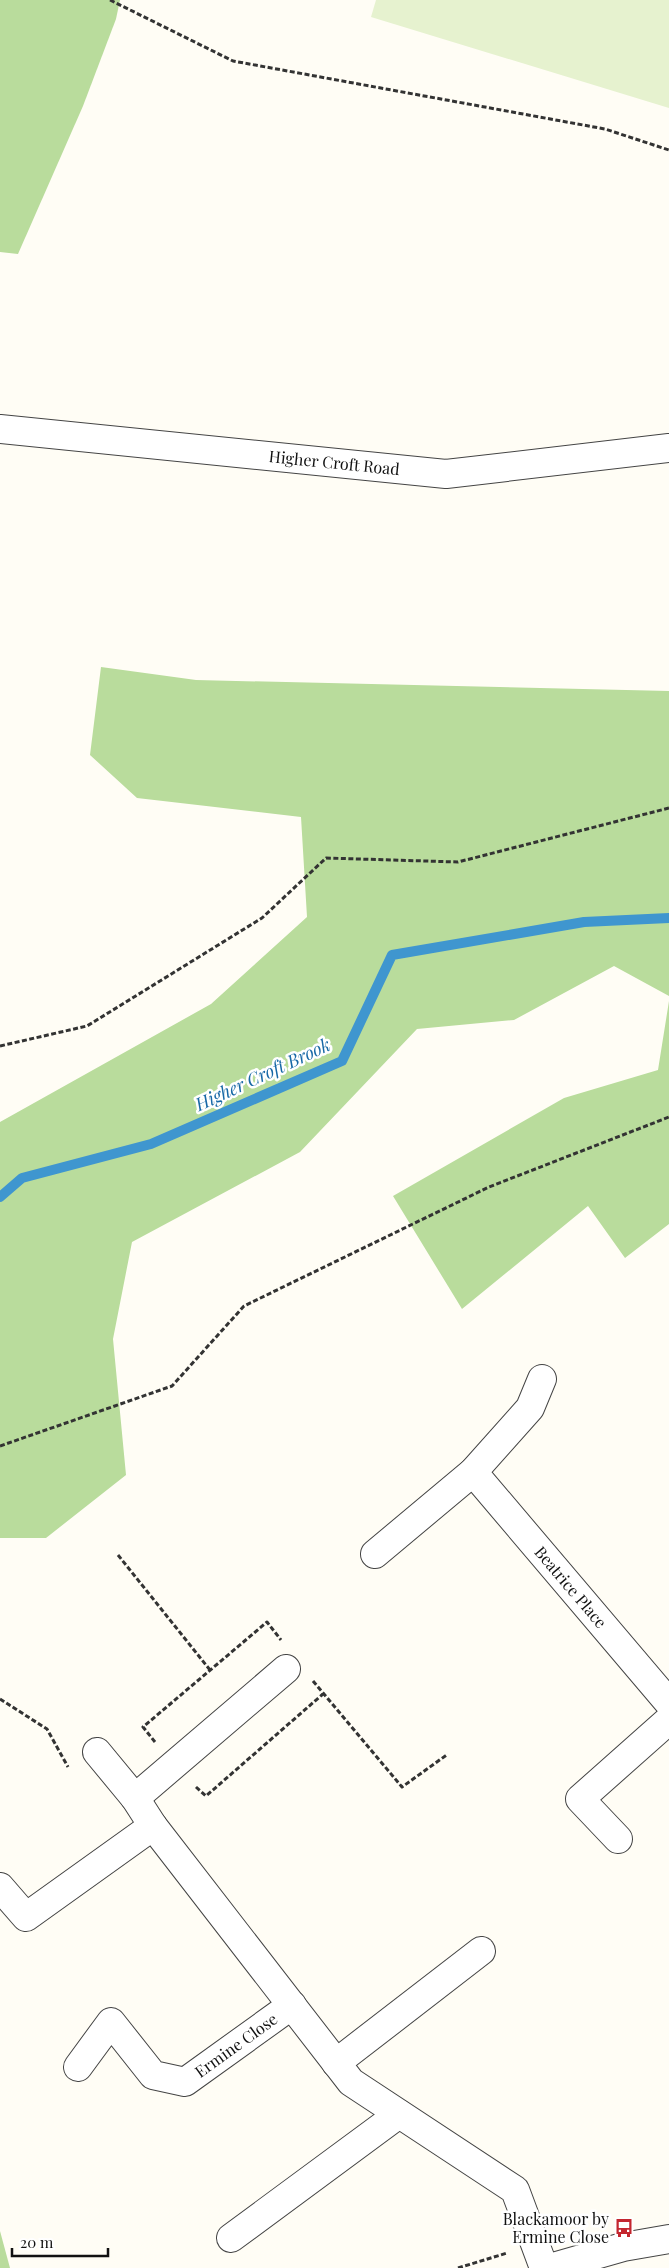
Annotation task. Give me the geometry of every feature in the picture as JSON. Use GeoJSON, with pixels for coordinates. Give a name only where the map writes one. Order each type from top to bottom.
{"type":"FeatureCollection","features":[{"type":"Feature","properties":{"kind":"street","name":"Higher Croft Road"},"geometry":{"type":"LineString","coordinates":[[0,429],[446,474],[669,448]]}},
{"type":"Feature","properties":{"kind":"street"},"geometry":{"type":"LineString","coordinates":[[375,1554],[473,1472],[530,1408],[542,1379]]}},
{"type":"Feature","properties":{"kind":"street","name":"Beatrice Place"},"geometry":{"type":"LineString","coordinates":[[473,1472],[669,1703]]}},
{"type":"Feature","properties":{"kind":"street"},"geometry":{"type":"LineString","coordinates":[[135,1798],[286,1669]]}},
{"type":"Feature","properties":{"kind":"street"},"geometry":{"type":"LineString","coordinates":[[618,1838],[580,1799],[669,1720]]}},
{"type":"Feature","properties":{"kind":"street","name":"Ermine Close"},"geometry":{"type":"LineString","coordinates":[[97,1752],[135,1798],[154,1826],[351,2082],[515,2190],[540,2256]]}},
{"type":"Feature","properties":{"kind":"street"},"geometry":{"type":"LineString","coordinates":[[0,1887],[26,1917],[154,1826]]}},
{"type":"Feature","properties":{"kind":"street"},"geometry":{"type":"LineString","coordinates":[[336,2063],[481,1951]]}},
{"type":"Feature","properties":{"kind":"street","name":"Ermine Close"},"geometry":{"type":"LineString","coordinates":[[78,2067],[111,2022],[153,2074],[185,2082],[292,2005]]}},
{"type":"Feature","properties":{"kind":"street"},"geometry":{"type":"LineString","coordinates":[[230,2238],[400,2114]]}},
{"type":"Feature","properties":{"kind":"street"},"geometry":{"type":"LineString","coordinates":[[550,2268],[623,2247],[669,2239]]}},
{"type":"Feature","properties":{"kind":"path"},"geometry":{"type":"LineString","coordinates":[[110,0],[233,61],[605,129],[669,150]]}},
{"type":"Feature","properties":{"kind":"path"},"geometry":{"type":"LineString","coordinates":[[0,1046],[87,1026],[262,918],[326,858],[458,862],[669,808]]}},
{"type":"Feature","properties":{"kind":"path"},"geometry":{"type":"LineString","coordinates":[[0,1446],[172,1386],[244,1306],[489,1187],[669,1117]]}},
{"type":"Feature","properties":{"kind":"path"},"geometry":{"type":"LineString","coordinates":[[118,1555],[210,1670]]}},
{"type":"Feature","properties":{"kind":"path"},"geometry":{"type":"LineString","coordinates":[[173,1765],[206,1796],[323,1694]]}},
{"type":"Feature","properties":{"kind":"path"},"geometry":{"type":"LineString","coordinates":[[0,1699],[47,1729],[71,1772],[97,1752]]}},
{"type":"Feature","properties":{"kind":"path"},"geometry":{"type":"LineString","coordinates":[[458,2268],[540,2256]]}},
{"type":"Feature","properties":{"kind":"green space"},"geometry":{"type":"Polygon","coordinates":[[[0,0],[120,0],[116,19],[83,106],[18,254],[0,252],[0,0]]]}},
{"type":"Feature","properties":{"kind":"green space"},"geometry":{"type":"Polygon","coordinates":[[[376,0],[669,0],[669,108],[371,17],[376,0]]]}},
{"type":"Feature","properties":{"kind":"green space"},"geometry":{"type":"Polygon","coordinates":[[[101,667],[196,680],[669,691],[669,996],[614,966],[514,1020],[417,1029],[300,1152],[132,1242],[113,1339],[126,1475],[46,1538],[0,1538],[0,1122],[211,1004],[307,917],[301,817],[137,798],[90,755],[101,667]]]}},
{"type":"Feature","properties":{"kind":"green space"},"geometry":{"type":"Polygon","coordinates":[[[669,1001],[669,1224],[625,1258],[588,1206],[462,1309],[393,1196],[564,1098],[658,1070],[669,1001]]]}},
{"type":"Feature","properties":{"kind":"green space"},"geometry":{"type":"Polygon","coordinates":[[[0,2231],[10,2268],[0,2268],[0,2231]]]}},
{"type":"Feature","properties":{"kind":"waterway","name":"Higher Croft Brook"},"geometry":{"type":"LineString","coordinates":[[0,1197],[22,1178],[151,1144],[342,1061],[392,955],[584,922],[669,918]]}},
{"type":"Feature","properties":{"kind":"place","name":"Blackamoor by Ermine Close"},"geometry":{"type":"Point","coordinates":[624,2228]}}]}
